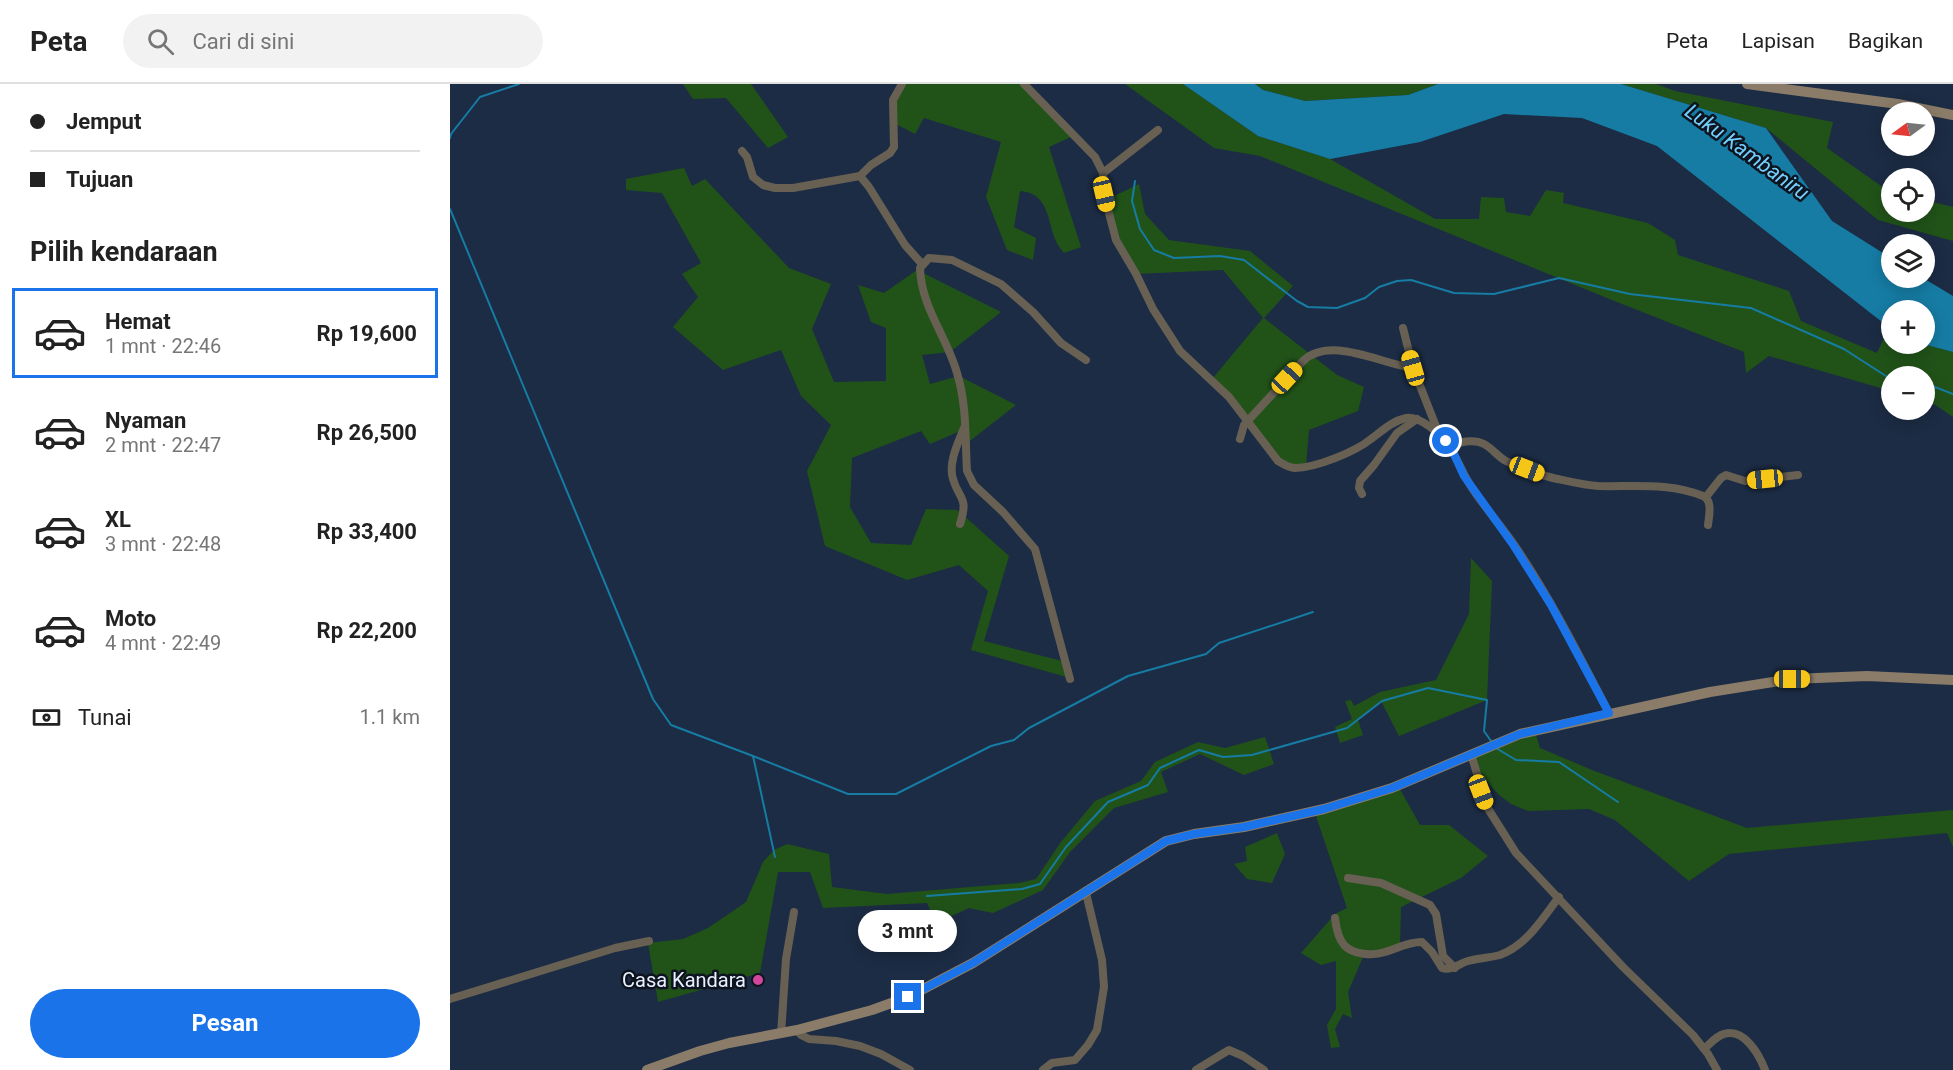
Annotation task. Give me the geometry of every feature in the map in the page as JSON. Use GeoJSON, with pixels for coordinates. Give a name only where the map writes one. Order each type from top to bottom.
{"type":"FeatureCollection","features":[{"type":"Feature","properties":{"kind":"street"},"geometry":{"type":"LineString","coordinates":[[742,151],[747,157],[753,177],[763,185],[775,188],[793,188],[860,176],[871,165],[890,153],[894,147],[893,100],[903,84]]}},
{"type":"Feature","properties":{"kind":"street"},"geometry":{"type":"LineString","coordinates":[[1024,84],[1095,157],[1103,173],[1104,194],[1116,240],[1153,309],[1180,351],[1212,380],[1248,420],[1278,461],[1288,467],[1296,468],[1344,454],[1397,421],[1416,418],[1448,445],[1464,476],[1514,546],[1551,605],[1609,713]]}},
{"type":"Feature","properties":{"kind":"street"},"geometry":{"type":"LineString","coordinates":[[1747,84],[1898,104],[1953,115]]}},
{"type":"Feature","properties":{"kind":"street"},"geometry":{"type":"LineString","coordinates":[[1103,173],[1158,130]]}},
{"type":"Feature","properties":{"kind":"street"},"geometry":{"type":"LineString","coordinates":[[860,176],[905,245],[922,264]]}},
{"type":"Feature","properties":{"kind":"street"},"geometry":{"type":"LineString","coordinates":[[1070,679],[1035,549],[970,479],[967,471],[964,402],[957,372],[924,296],[920,281],[922,264],[929,258],[952,260],[1001,284],[1033,312],[1061,343],[1086,360]]}},
{"type":"Feature","properties":{"kind":"street"},"geometry":{"type":"LineString","coordinates":[[1403,328],[1413,368],[1440,437]]}},
{"type":"Feature","properties":{"kind":"street"},"geometry":{"type":"LineString","coordinates":[[1240,439],[1244,424],[1303,361],[1317,351],[1347,352],[1413,368]]}},
{"type":"Feature","properties":{"kind":"street"},"geometry":{"type":"LineString","coordinates":[[1362,494],[1359,488],[1360,481],[1396,433],[1416,418]]}},
{"type":"Feature","properties":{"kind":"street"},"geometry":{"type":"LineString","coordinates":[[960,524],[964,504],[953,480],[952,470],[957,445],[965,427]]}},
{"type":"Feature","properties":{"kind":"street"},"geometry":{"type":"LineString","coordinates":[[1448,445],[1467,441],[1483,443],[1507,462],[1542,475],[1579,483],[1596,486],[1676,489],[1706,497]]}},
{"type":"Feature","properties":{"kind":"street"},"geometry":{"type":"LineString","coordinates":[[1706,497],[1726,475],[1745,481],[1798,476]]}},
{"type":"Feature","properties":{"kind":"street"},"geometry":{"type":"LineString","coordinates":[[1706,497],[1709,504],[1708,525]]}},
{"type":"Feature","properties":{"kind":"street"},"geometry":{"type":"LineString","coordinates":[[647,1070],[729,1043],[797,1030],[872,1010],[908,997],[973,963],[1166,841],[1324,809],[1392,788],[1505,739],[1532,730],[1710,692],[1792,679],[1867,676],[1953,680]]}},
{"type":"Feature","properties":{"kind":"street"},"geometry":{"type":"LineString","coordinates":[[1471,754],[1481,792],[1494,821],[1516,853],[1583,925],[1693,1035],[1717,1070]]}},
{"type":"Feature","properties":{"kind":"street"},"geometry":{"type":"LineString","coordinates":[[1348,878],[1381,883],[1430,905],[1436,914],[1443,956],[1455,968]]}},
{"type":"Feature","properties":{"kind":"street"},"geometry":{"type":"LineString","coordinates":[[1043,1070],[1052,1062],[1075,1060],[1097,1030],[1104,987],[1102,960],[1086,893]]}},
{"type":"Feature","properties":{"kind":"street"},"geometry":{"type":"LineString","coordinates":[[1335,918],[1343,944],[1350,949],[1374,954],[1383,953],[1404,944],[1422,942],[1446,970],[1467,961],[1501,954],[1525,940],[1559,897]]}},
{"type":"Feature","properties":{"kind":"street"},"geometry":{"type":"LineString","coordinates":[[781,1034],[786,959],[794,912]]}},
{"type":"Feature","properties":{"kind":"street"},"geometry":{"type":"LineString","coordinates":[[450,999],[615,948],[650,941]]}},
{"type":"Feature","properties":{"kind":"street"},"geometry":{"type":"LineString","coordinates":[[797,1030],[805,1038],[860,1046],[881,1054],[910,1070]]}},
{"type":"Feature","properties":{"kind":"street"},"geometry":{"type":"LineString","coordinates":[[1704,1049],[1722,1034],[1737,1034],[1748,1042],[1765,1070]]}},
{"type":"Feature","properties":{"kind":"street"},"geometry":{"type":"LineString","coordinates":[[1196,1070],[1229,1050],[1264,1070]]}},
{"type":"Feature","properties":{"kind":"green space"},"geometry":{"type":"Polygon","coordinates":[[[683,84],[751,84],[788,137],[768,148],[726,98],[693,99],[683,84]]]}},
{"type":"Feature","properties":{"kind":"green space"},"geometry":{"type":"Polygon","coordinates":[[[898,84],[1027,84],[1075,135],[1049,147],[1081,247],[1064,253],[1057,243],[1042,203],[1030,193],[1020,191],[1014,227],[1036,238],[1033,260],[1007,250],[986,197],[1001,142],[924,118],[915,134],[896,124],[895,90],[898,84]]]}},
{"type":"Feature","properties":{"kind":"green space"},"geometry":{"type":"Polygon","coordinates":[[[1125,84],[1183,84],[1258,136],[1330,159],[1435,219],[1479,219],[1481,197],[1504,198],[1506,212],[1530,216],[1546,190],[1564,193],[1563,203],[1648,223],[1675,240],[1678,255],[1789,291],[1801,321],[1877,353],[1881,344],[1881,354],[1935,354],[1935,347],[1953,352],[1953,417],[1935,405],[1935,366],[1881,366],[1881,388],[1769,356],[1746,373],[1744,352],[1260,156],[1214,148],[1125,84]]]}},
{"type":"Feature","properties":{"kind":"green space"},"geometry":{"type":"Polygon","coordinates":[[[1255,84],[1438,84],[1408,95],[1305,101],[1263,90],[1255,84]]]}},
{"type":"Feature","properties":{"kind":"green space"},"geometry":{"type":"Polygon","coordinates":[[[1621,84],[1656,84],[1675,91],[1833,122],[1827,148],[1881,186],[1881,221],[1766,128],[1621,84]]]}},
{"type":"Feature","properties":{"kind":"green space"},"geometry":{"type":"Polygon","coordinates":[[[684,168],[692,186],[705,179],[789,268],[831,284],[812,329],[834,382],[886,381],[886,328],[871,322],[858,285],[884,293],[917,270],[1001,312],[950,352],[922,355],[930,384],[959,376],[1016,405],[966,444],[965,429],[930,444],[921,431],[852,458],[850,507],[871,543],[911,545],[926,509],[957,510],[1009,556],[984,641],[1066,662],[1070,678],[971,650],[988,591],[959,565],[907,580],[825,546],[807,471],[831,425],[801,396],[781,350],[723,370],[673,327],[698,297],[682,274],[701,263],[662,193],[626,190],[626,179],[684,168]]]}},
{"type":"Feature","properties":{"kind":"green space"},"geometry":{"type":"Polygon","coordinates":[[[1139,184],[1145,214],[1169,240],[1250,251],[1293,286],[1264,318],[1337,375],[1364,387],[1358,411],[1309,430],[1306,465],[1297,467],[1278,459],[1212,379],[1263,318],[1223,270],[1136,274],[1118,239],[1108,199],[1139,184]]]}},
{"type":"Feature","properties":{"kind":"green space"},"geometry":{"type":"Polygon","coordinates":[[[1935,202],[1953,207],[1953,241],[1935,236],[1935,234],[1885,222],[1935,222],[1935,202]]]}},
{"type":"Feature","properties":{"kind":"green space"},"geometry":{"type":"Polygon","coordinates":[[[1471,558],[1492,581],[1487,700],[1399,736],[1381,701],[1358,720],[1363,735],[1340,743],[1335,727],[1352,719],[1345,701],[1351,700],[1354,706],[1380,692],[1436,680],[1469,614],[1471,558]]]}},
{"type":"Feature","properties":{"kind":"green space"},"geometry":{"type":"Polygon","coordinates":[[[1534,728],[1540,748],[1747,828],[1953,810],[1953,847],[1947,833],[1729,854],[1689,881],[1615,820],[1589,809],[1528,811],[1511,804],[1498,794],[1475,767],[1471,753],[1534,728]]]}},
{"type":"Feature","properties":{"kind":"green space"},"geometry":{"type":"Polygon","coordinates":[[[1265,737],[1274,764],[1244,775],[1200,754],[1161,772],[1168,792],[1114,808],[1070,852],[1043,890],[993,913],[969,908],[936,923],[927,903],[823,908],[810,872],[778,872],[760,973],[658,1002],[648,943],[683,939],[708,928],[746,902],[763,862],[774,850],[787,844],[829,854],[832,887],[887,894],[1019,883],[1036,879],[1061,842],[1095,801],[1141,781],[1155,762],[1198,742],[1225,748],[1265,737]]]}},
{"type":"Feature","properties":{"kind":"green space"},"geometry":{"type":"Polygon","coordinates":[[[1397,784],[1420,825],[1449,825],[1488,856],[1461,878],[1401,907],[1400,944],[1380,952],[1366,950],[1348,992],[1352,1018],[1343,1014],[1335,1029],[1340,1047],[1331,1048],[1327,1025],[1336,1009],[1336,961],[1321,965],[1301,953],[1335,914],[1347,908],[1314,810],[1397,784]]]}},
{"type":"Feature","properties":{"kind":"green space"},"geometry":{"type":"Polygon","coordinates":[[[1277,833],[1285,854],[1272,883],[1247,879],[1234,864],[1247,861],[1245,847],[1277,833]]]}},
{"type":"Feature","properties":{"kind":"water","name":"Luku Kambaniru"},"geometry":{"type":"Polygon","coordinates":[[[1183,84],[1255,84],[1263,90],[1305,101],[1408,95],[1438,84],[1621,84],[1766,128],[1832,221],[1881,252],[1881,288],[1935,288],[1935,285],[1953,296],[1953,352],[1935,347],[1935,300],[1881,300],[1881,321],[1657,146],[1582,118],[1504,114],[1420,142],[1330,159],[1258,136],[1183,84]]]}},
{"type":"Feature","properties":{"kind":"waterway"},"geometry":{"type":"LineString","coordinates":[[450,138],[480,97],[519,84]]}},
{"type":"Feature","properties":{"kind":"waterway"},"geometry":{"type":"LineString","coordinates":[[1135,181],[1132,201],[1140,229],[1154,250],[1174,258],[1220,256],[1244,260],[1308,307],[1337,308],[1365,298],[1379,287],[1397,281],[1411,280],[1454,293],[1494,294],[1559,278],[1630,294],[1751,308],[1844,349],[1881,373]]}},
{"type":"Feature","properties":{"kind":"waterway"},"geometry":{"type":"LineString","coordinates":[[450,209],[653,699],[671,725],[848,794],[896,794],[991,746],[1014,740],[1029,728],[1128,676],[1206,654],[1219,643],[1313,612]]}},
{"type":"Feature","properties":{"kind":"waterway"},"geometry":{"type":"LineString","coordinates":[[1935,387],[1953,394]]}},
{"type":"Feature","properties":{"kind":"waterway"},"geometry":{"type":"LineString","coordinates":[[927,896],[1022,889],[1040,884],[1066,847],[1108,802],[1148,785],[1160,768],[1199,750],[1223,757],[1252,755],[1347,728],[1382,701],[1428,688],[1487,700],[1484,731],[1491,741]]}},
{"type":"Feature","properties":{"kind":"waterway"},"geometry":{"type":"LineString","coordinates":[[1496,748],[1516,760],[1559,762],[1618,802]]}},
{"type":"Feature","properties":{"kind":"waterway"},"geometry":{"type":"LineString","coordinates":[[753,756],[775,857]]}},
{"type":"Feature","properties":{"kind":"place","name":"Casa Kandara"},"geometry":{"type":"Point","coordinates":[758,980]}},
{"type":"Feature","properties":{"kind":"route"},"geometry":{"type":"LineString","coordinates":[[908,997],[973,963],[1166,841],[1295,817],[1324,809],[1392,788],[1505,739],[1555,724],[1609,713],[1551,605],[1514,546],[1464,476],[1446,441]]}}]}
